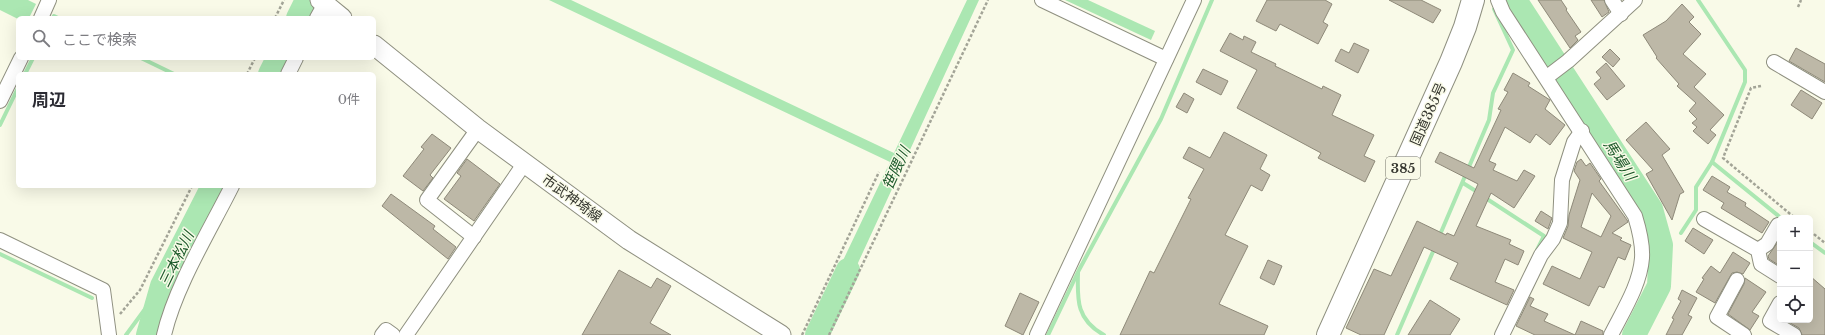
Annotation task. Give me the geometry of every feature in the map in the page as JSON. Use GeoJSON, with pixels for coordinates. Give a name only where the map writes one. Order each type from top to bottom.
{"type":"FeatureCollection","features":[{"type":"Feature","properties":{"kind":"highway","name":"国道385号"},"geometry":{"type":"LineString","coordinates":[[1328,335],[1451,62],[1465,27],[1473,0]]}},
{"type":"Feature","properties":{"kind":"main road"},"geometry":{"type":"LineString","coordinates":[[322,6],[339,16]]}},
{"type":"Feature","properties":{"kind":"main road","name":"市武神埼線"},"geometry":{"type":"LineString","coordinates":[[376,47],[478,129],[629,240],[781,335]]}},
{"type":"Feature","properties":{"kind":"street"},"geometry":{"type":"LineString","coordinates":[[42,16],[50,0]]}},
{"type":"Feature","properties":{"kind":"street"},"geometry":{"type":"LineString","coordinates":[[1042,0],[1166,60]]}},
{"type":"Feature","properties":{"kind":"street"},"geometry":{"type":"LineString","coordinates":[[1037,335],[1194,0]]}},
{"type":"Feature","properties":{"kind":"street"},"geometry":{"type":"LineString","coordinates":[[1498,0],[1503,12],[1547,77],[1636,216],[1641,234],[1642,258],[1637,280],[1611,335]]}},
{"type":"Feature","properties":{"kind":"street"},"geometry":{"type":"LineString","coordinates":[[1612,0],[1621,14]]}},
{"type":"Feature","properties":{"kind":"street"},"geometry":{"type":"LineString","coordinates":[[1547,77],[1568,61],[1635,0]]}},
{"type":"Feature","properties":{"kind":"street"},"geometry":{"type":"LineString","coordinates":[[0,101],[20,60]]}},
{"type":"Feature","properties":{"kind":"street"},"geometry":{"type":"LineString","coordinates":[[289,72],[295,60]]}},
{"type":"Feature","properties":{"kind":"street"},"geometry":{"type":"LineString","coordinates":[[1774,62],[1825,92]]}},
{"type":"Feature","properties":{"kind":"street"},"geometry":{"type":"LineString","coordinates":[[474,237],[427,200],[478,129]]}},
{"type":"Feature","properties":{"kind":"street"},"geometry":{"type":"LineString","coordinates":[[1502,335],[1541,255],[1553,239],[1560,223],[1562,180],[1574,142],[1582,131]]}},
{"type":"Feature","properties":{"kind":"street"},"geometry":{"type":"LineString","coordinates":[[406,335],[524,164]]}},
{"type":"Feature","properties":{"kind":"street"},"geometry":{"type":"LineString","coordinates":[[164,335],[167,323],[186,277],[231,188]]}},
{"type":"Feature","properties":{"kind":"street"},"geometry":{"type":"LineString","coordinates":[[1704,219],[1758,250],[1761,264],[1777,274]]}},
{"type":"Feature","properties":{"kind":"street"},"geometry":{"type":"LineString","coordinates":[[1758,250],[1767,244],[1777,227]]}},
{"type":"Feature","properties":{"kind":"street"},"geometry":{"type":"LineString","coordinates":[[0,240],[103,290],[109,332]]}},
{"type":"Feature","properties":{"kind":"street"},"geometry":{"type":"LineString","coordinates":[[1737,280],[1717,317],[1744,335]]}},
{"type":"Feature","properties":{"kind":"street"},"geometry":{"type":"LineString","coordinates":[[1777,308],[1770,321],[1794,335]]}},
{"type":"Feature","properties":{"kind":"street"},"geometry":{"type":"LineString","coordinates":[[382,335],[386,330],[393,335]]}},
{"type":"Feature","properties":{"kind":"path"},"geometry":{"type":"LineString","coordinates":[[276,16],[284,0]]}},
{"type":"Feature","properties":{"kind":"path"},"geometry":{"type":"LineString","coordinates":[[829,335],[988,0]]}},
{"type":"Feature","properties":{"kind":"path"},"geometry":{"type":"LineString","coordinates":[[1798,7],[1801,0]]}},
{"type":"Feature","properties":{"kind":"path"},"geometry":{"type":"LineString","coordinates":[[248,72],[254,60]]}},
{"type":"Feature","properties":{"kind":"path"},"geometry":{"type":"LineString","coordinates":[[1761,86],[1751,88],[1723,158],[1791,215]]}},
{"type":"Feature","properties":{"kind":"path"},"geometry":{"type":"LineString","coordinates":[[802,335],[879,172]]}},
{"type":"Feature","properties":{"kind":"path"},"geometry":{"type":"LineString","coordinates":[[109,332],[140,290],[191,188]]}},
{"type":"Feature","properties":{"kind":"path"},"geometry":{"type":"LineString","coordinates":[[1813,233],[1825,243]]}},
{"type":"Feature","properties":{"kind":"water"},"geometry":{"type":"Polygon","coordinates":[[[0,0],[28,0],[36,4],[30,16],[16,16],[16,18],[0,10],[0,0]]]}},
{"type":"Feature","properties":{"kind":"water"},"geometry":{"type":"Polygon","coordinates":[[[549,0],[571,0],[894,153],[967,0],[979,0],[840,302],[826,296],[890,162],[549,0]]]}},
{"type":"Feature","properties":{"kind":"water"},"geometry":{"type":"Polygon","coordinates":[[[1065,0],[1088,0],[1155,31],[1151,40],[1065,0]]]}},
{"type":"Feature","properties":{"kind":"building"},"geometry":{"type":"Polygon","coordinates":[[[1267,0],[1325,0],[1332,4],[1323,22],[1328,25],[1318,44],[1280,24],[1276,31],[1256,21],[1267,0]]]}},
{"type":"Feature","properties":{"kind":"building"},"geometry":{"type":"Polygon","coordinates":[[[1389,0],[1421,0],[1441,10],[1433,23],[1389,0]]]}},
{"type":"Feature","properties":{"kind":"building"},"geometry":{"type":"Polygon","coordinates":[[[1538,0],[1561,0],[1567,9],[1566,10],[1581,32],[1575,36],[1578,40],[1570,48],[1538,0]]]}},
{"type":"Feature","properties":{"kind":"building"},"geometry":{"type":"Polygon","coordinates":[[[1591,0],[1604,0],[1609,12],[1602,17],[1591,0]]]}},
{"type":"Feature","properties":{"kind":"building"},"geometry":{"type":"Polygon","coordinates":[[[1682,4],[1694,17],[1689,22],[1701,34],[1683,54],[1706,74],[1694,87],[1724,115],[1710,130],[1716,135],[1708,144],[1693,131],[1697,127],[1692,123],[1697,119],[1689,111],[1696,103],[1677,86],[1679,84],[1656,58],[1657,57],[1643,35],[1666,21],[1682,4]]]}},
{"type":"Feature","properties":{"kind":"building"},"geometry":{"type":"Polygon","coordinates":[[[1230,33],[1243,40],[1244,36],[1256,42],[1251,52],[1276,64],[1275,66],[1322,89],[1323,86],[1341,95],[1332,115],[1374,135],[1364,156],[1375,161],[1365,182],[1318,158],[1321,153],[1237,108],[1257,70],[1220,51],[1230,33]]]}},
{"type":"Feature","properties":{"kind":"building"},"geometry":{"type":"Polygon","coordinates":[[[1354,43],[1369,50],[1358,73],[1335,61],[1341,49],[1349,53],[1354,43]]]}},
{"type":"Feature","properties":{"kind":"building"},"geometry":{"type":"Polygon","coordinates":[[[1796,48],[1825,64],[1825,82],[1789,61],[1796,48]]]}},
{"type":"Feature","properties":{"kind":"building"},"geometry":{"type":"Polygon","coordinates":[[[1610,49],[1620,59],[1613,67],[1602,57],[1610,49]]]}},
{"type":"Feature","properties":{"kind":"building"},"geometry":{"type":"Polygon","coordinates":[[[1606,63],[1625,86],[1607,100],[1594,84],[1601,78],[1596,72],[1606,63]]]}},
{"type":"Feature","properties":{"kind":"building"},"geometry":{"type":"Polygon","coordinates":[[[1203,69],[1228,81],[1221,95],[1196,82],[1203,69]]]}},
{"type":"Feature","properties":{"kind":"building"},"geometry":{"type":"Polygon","coordinates":[[[1513,73],[1530,83],[1528,86],[1550,100],[1545,109],[1565,125],[1550,145],[1536,134],[1530,143],[1505,127],[1489,161],[1496,164],[1493,170],[1517,181],[1524,170],[1535,176],[1514,208],[1491,193],[1476,226],[1511,240],[1509,244],[1524,251],[1518,265],[1505,259],[1495,282],[1514,290],[1507,305],[1450,279],[1458,263],[1424,247],[1384,335],[1361,335],[1346,328],[1374,269],[1391,276],[1417,221],[1446,235],[1447,233],[1454,236],[1478,184],[1435,162],[1440,152],[1474,168],[1501,110],[1498,109],[1508,92],[1504,90],[1513,73]]]}},
{"type":"Feature","properties":{"kind":"building"},"geometry":{"type":"Polygon","coordinates":[[[1801,90],[1822,103],[1812,119],[1791,105],[1801,90]]]}},
{"type":"Feature","properties":{"kind":"building"},"geometry":{"type":"Polygon","coordinates":[[[1184,93],[1194,99],[1187,113],[1176,107],[1184,93]]]}},
{"type":"Feature","properties":{"kind":"building"},"geometry":{"type":"Polygon","coordinates":[[[1646,122],[1670,149],[1662,155],[1684,192],[1680,194],[1672,220],[1646,174],[1653,170],[1626,140],[1646,122]]]}},
{"type":"Feature","properties":{"kind":"building"},"geometry":{"type":"Polygon","coordinates":[[[1224,132],[1267,155],[1260,169],[1270,175],[1262,191],[1251,185],[1225,235],[1248,246],[1219,304],[1268,326],[1264,335],[1120,335],[1150,271],[1154,273],[1191,199],[1188,198],[1204,169],[1183,158],[1189,147],[1210,158],[1224,132]]]}},
{"type":"Feature","properties":{"kind":"building"},"geometry":{"type":"Polygon","coordinates":[[[432,134],[451,148],[430,175],[433,178],[423,191],[403,176],[424,149],[421,147],[432,134]]]}},
{"type":"Feature","properties":{"kind":"building"},"geometry":{"type":"Polygon","coordinates":[[[467,159],[500,184],[474,221],[444,199],[461,176],[457,173],[467,159]]]}},
{"type":"Feature","properties":{"kind":"building"},"geometry":{"type":"Polygon","coordinates":[[[1581,159],[1586,166],[1590,163],[1601,179],[1599,181],[1628,222],[1612,233],[1622,238],[1620,240],[1631,245],[1625,260],[1618,257],[1604,288],[1599,286],[1589,306],[1543,284],[1552,266],[1580,279],[1592,252],[1563,238],[1568,226],[1569,215],[1580,180],[1574,171],[1577,162],[1581,159]],[[1592,193],[1581,227],[1601,237],[1611,216],[1592,193]]]}},
{"type":"Feature","properties":{"kind":"building"},"geometry":{"type":"Polygon","coordinates":[[[1712,176],[1730,187],[1727,192],[1746,203],[1745,206],[1769,222],[1762,233],[1721,208],[1724,203],[1703,190],[1712,176]]]}},
{"type":"Feature","properties":{"kind":"building"},"geometry":{"type":"Polygon","coordinates":[[[391,194],[435,226],[433,229],[456,247],[448,259],[382,206],[391,194]]]}},
{"type":"Feature","properties":{"kind":"building"},"geometry":{"type":"Polygon","coordinates":[[[1541,211],[1552,218],[1548,229],[1535,221],[1541,211]]]}},
{"type":"Feature","properties":{"kind":"building"},"geometry":{"type":"Polygon","coordinates":[[[1693,228],[1713,240],[1704,254],[1685,241],[1693,228]]]}},
{"type":"Feature","properties":{"kind":"building"},"geometry":{"type":"Polygon","coordinates":[[[1777,243],[1777,264],[1769,259],[1768,256],[1777,243]]]}},
{"type":"Feature","properties":{"kind":"building"},"geometry":{"type":"Polygon","coordinates":[[[1733,252],[1750,263],[1743,274],[1737,272],[1732,273],[1715,303],[1696,292],[1704,279],[1702,278],[1711,266],[1720,273],[1733,252]]]}},
{"type":"Feature","properties":{"kind":"building"},"geometry":{"type":"Polygon","coordinates":[[[1268,260],[1282,266],[1274,285],[1260,278],[1268,260]]]}},
{"type":"Feature","properties":{"kind":"building"},"geometry":{"type":"Polygon","coordinates":[[[619,270],[651,288],[657,278],[671,286],[650,323],[671,335],[582,335],[619,270]]]}},
{"type":"Feature","properties":{"kind":"building"},"geometry":{"type":"Polygon","coordinates":[[[1745,278],[1766,292],[1752,312],[1759,316],[1750,330],[1728,314],[1744,284],[1745,278]]]}},
{"type":"Feature","properties":{"kind":"building"},"geometry":{"type":"Polygon","coordinates":[[[1813,279],[1825,289],[1825,335],[1802,335],[1799,328],[1790,323],[1813,323],[1813,279]]]}},
{"type":"Feature","properties":{"kind":"building"},"geometry":{"type":"Polygon","coordinates":[[[1682,290],[1697,298],[1688,315],[1692,317],[1682,335],[1666,335],[1674,319],[1672,318],[1681,301],[1678,299],[1682,290]]]}},
{"type":"Feature","properties":{"kind":"building"},"geometry":{"type":"Polygon","coordinates":[[[1020,293],[1039,302],[1023,335],[1005,326],[1020,293]]]}},
{"type":"Feature","properties":{"kind":"building"},"geometry":{"type":"Polygon","coordinates":[[[1530,297],[1534,299],[1530,306],[1548,314],[1544,321],[1575,335],[1535,335],[1516,326],[1530,297]]]}},
{"type":"Feature","properties":{"kind":"building"},"geometry":{"type":"Polygon","coordinates":[[[1430,300],[1460,319],[1450,335],[1408,335],[1430,300]]]}},
{"type":"Feature","properties":{"kind":"building"},"geometry":{"type":"Polygon","coordinates":[[[1581,321],[1603,331],[1603,335],[1575,335],[1581,321]]]}},
{"type":"Feature","properties":{"kind":"waterway","name":"三本松川"},"geometry":{"type":"LineString","coordinates":[[299,16],[307,0]]}},
{"type":"Feature","properties":{"kind":"waterway"},"geometry":{"type":"LineString","coordinates":[[1048,335],[1079,270],[1161,119],[1212,0]]}},
{"type":"Feature","properties":{"kind":"waterway","name":"馬場川"},"geometry":{"type":"LineString","coordinates":[[1515,0],[1651,209],[1661,245],[1659,286],[1634,335]]}},
{"type":"Feature","properties":{"kind":"waterway"},"geometry":{"type":"LineString","coordinates":[[1681,233],[1696,210],[1696,187],[1712,162],[1745,82],[1745,70],[1698,0]]}},
{"type":"Feature","properties":{"kind":"waterway"},"geometry":{"type":"LineString","coordinates":[[1439,237],[1489,120],[1493,93],[1513,50],[1494,9]]}},
{"type":"Feature","properties":{"kind":"waterway"},"geometry":{"type":"LineString","coordinates":[[26,72],[32,60]]}},
{"type":"Feature","properties":{"kind":"waterway"},"geometry":{"type":"LineString","coordinates":[[145,60],[170,72]]}},
{"type":"Feature","properties":{"kind":"waterway","name":"三本松川"},"geometry":{"type":"LineString","coordinates":[[271,72],[277,60]]}},
{"type":"Feature","properties":{"kind":"waterway"},"geometry":{"type":"LineString","coordinates":[[0,125],[16,92]]}},
{"type":"Feature","properties":{"kind":"waterway"},"geometry":{"type":"LineString","coordinates":[[1712,162],[1777,215]]}},
{"type":"Feature","properties":{"kind":"waterway"},"geometry":{"type":"LineString","coordinates":[[1463,183],[1479,193]]}},
{"type":"Feature","properties":{"kind":"waterway","name":"三本松川"},"geometry":{"type":"LineString","coordinates":[[148,335],[162,286],[212,188]]}},
{"type":"Feature","properties":{"kind":"waterway"},"geometry":{"type":"LineString","coordinates":[[1484,197],[1544,236],[1537,250]]}},
{"type":"Feature","properties":{"kind":"waterway"},"geometry":{"type":"LineString","coordinates":[[1813,244],[1825,253]]}},
{"type":"Feature","properties":{"kind":"waterway"},"geometry":{"type":"LineString","coordinates":[[1397,335],[1435,247]]}},
{"type":"Feature","properties":{"kind":"waterway"},"geometry":{"type":"LineString","coordinates":[[0,254],[92,298]]}},
{"type":"Feature","properties":{"kind":"waterway","name":"笹隈川"},"geometry":{"type":"LineString","coordinates":[[817,335],[848,270]]}},
{"type":"Feature","properties":{"kind":"waterway"},"geometry":{"type":"LineString","coordinates":[[1078,273],[1080,309],[1088,323],[1104,335]]}},
{"type":"Feature","properties":{"kind":"waterway"},"geometry":{"type":"LineString","coordinates":[[126,335],[162,286]]}}]}
